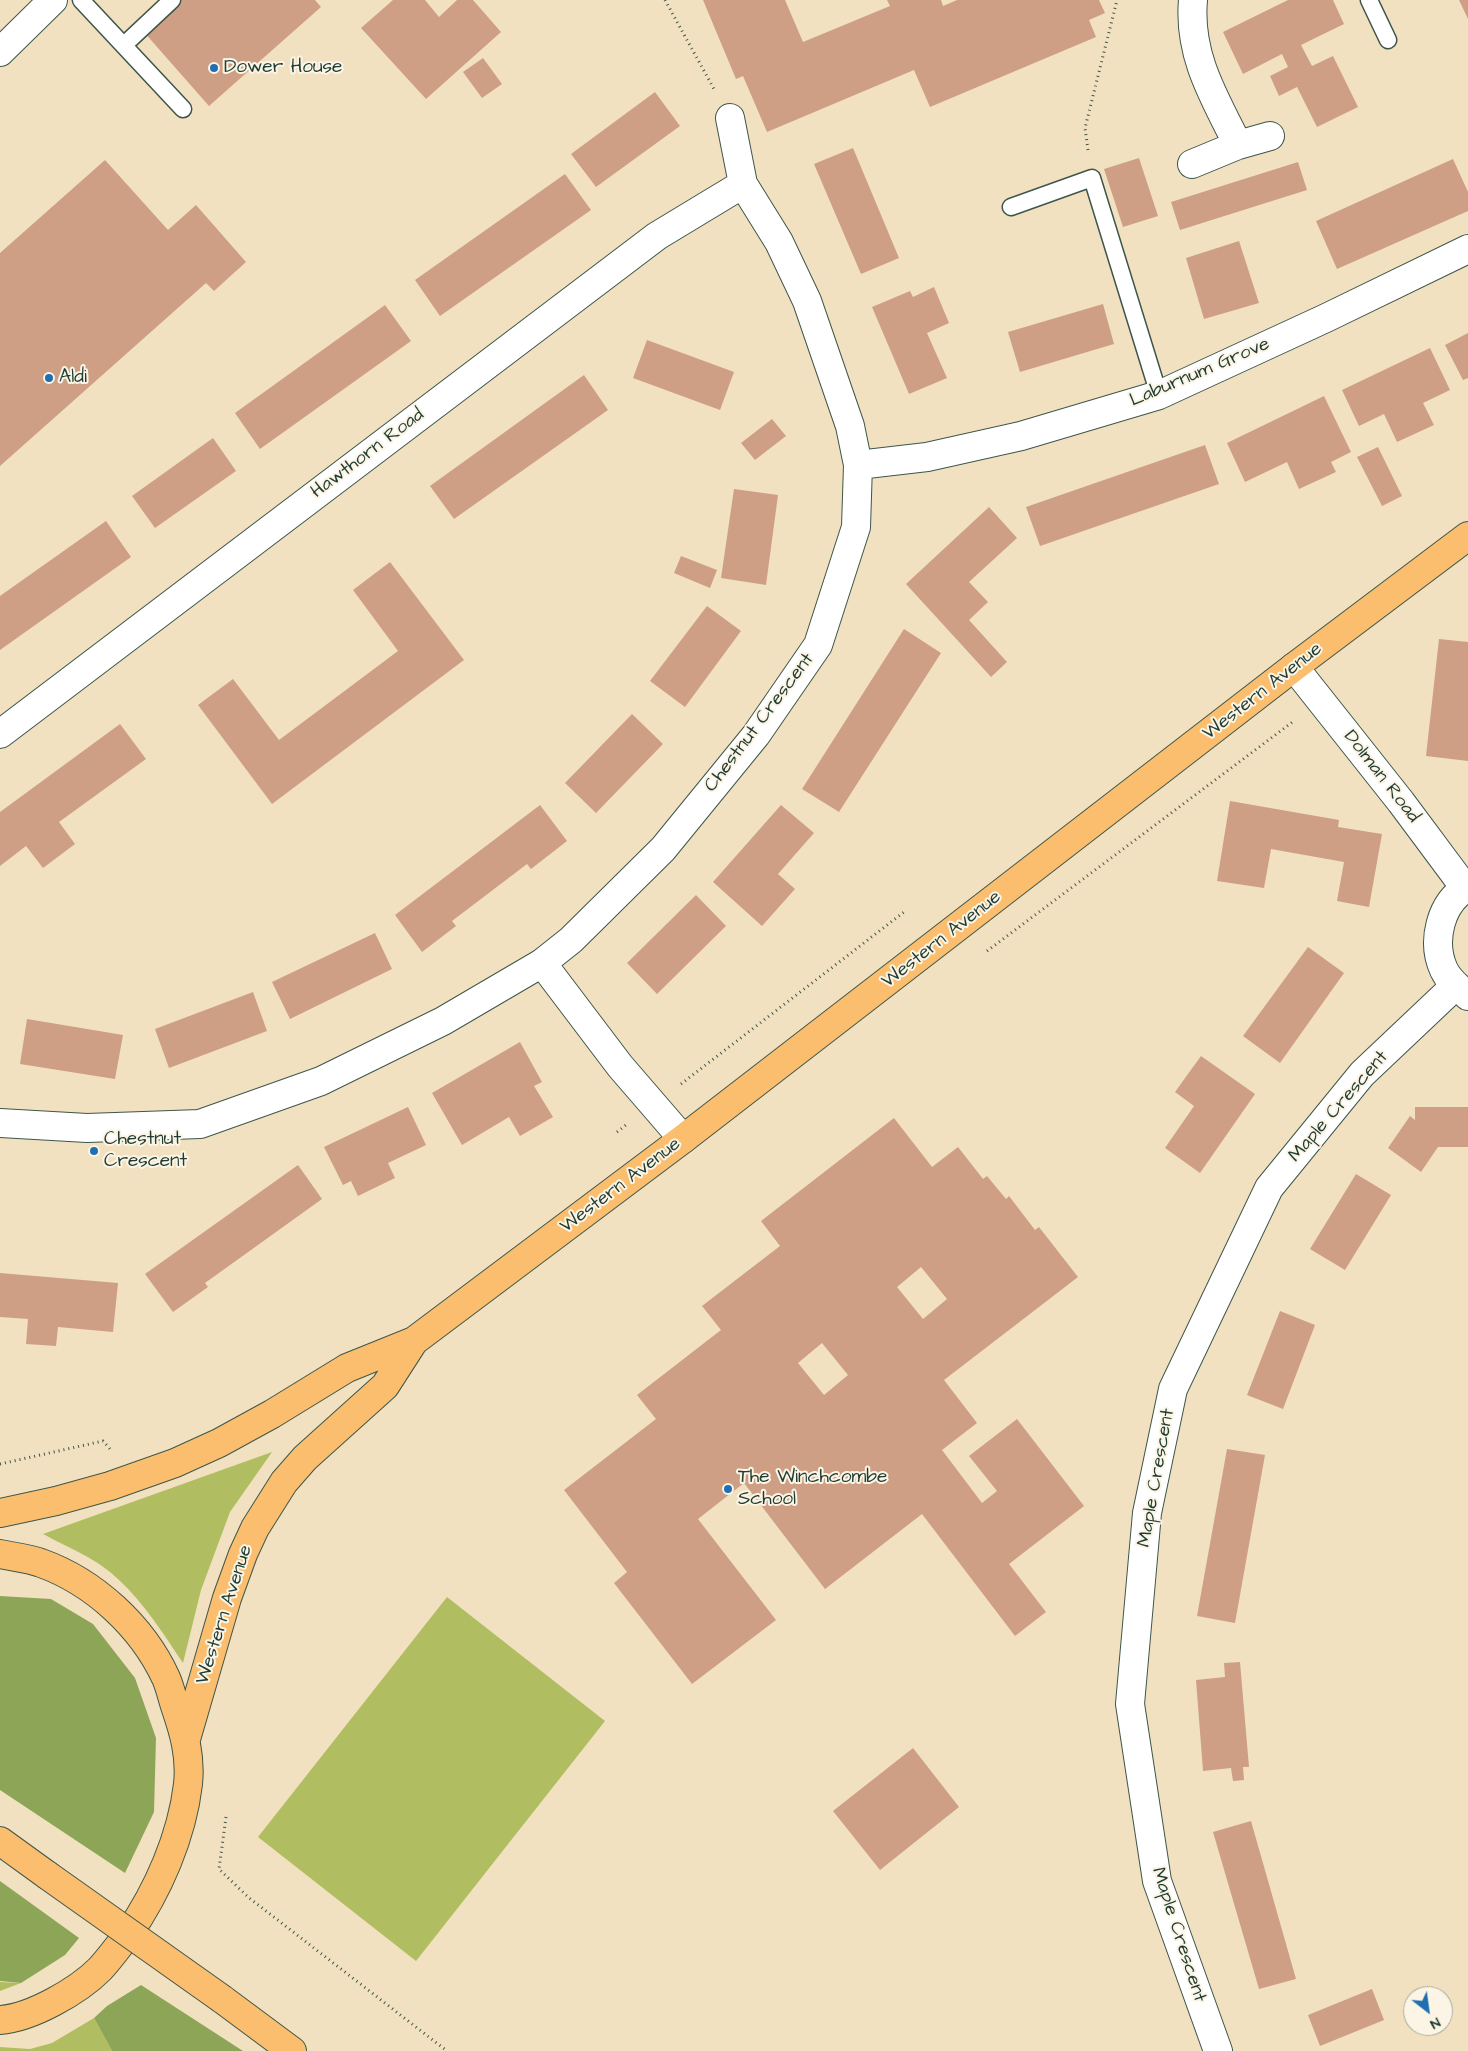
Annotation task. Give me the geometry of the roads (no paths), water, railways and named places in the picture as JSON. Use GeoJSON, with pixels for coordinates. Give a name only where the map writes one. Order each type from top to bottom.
{"type":"FeatureCollection","features":[{"type":"Feature","properties":{"kind":"main road","name":"Western Avenue"},"geometry":{"type":"LineString","coordinates":[[0,1513],[56,1501],[110,1486],[174,1464],[219,1443],[272,1414],[347,1368],[414,1341],[683,1139],[1294,667],[1468,536]]}},
{"type":"Feature","properties":{"kind":"main road","name":"Western Avenue"},"geometry":{"type":"LineString","coordinates":[[186,1739],[227,1598],[255,1528],[284,1482],[305,1458],[385,1386],[414,1341]]}},
{"type":"Feature","properties":{"kind":"main road"},"geometry":{"type":"LineString","coordinates":[[0,1554],[39,1562],[81,1582],[124,1618],[143,1639],[166,1678],[186,1739],[188,1783],[181,1822],[146,1908],[116,1950],[98,1970],[72,1990],[40,2008],[0,2020]]}},
{"type":"Feature","properties":{"kind":"main road"},"geometry":{"type":"LineString","coordinates":[[0,1841],[292,2051]]}},
{"type":"Feature","properties":{"kind":"street"},"geometry":{"type":"LineString","coordinates":[[0,52],[54,0]]}},
{"type":"Feature","properties":{"kind":"street"},"geometry":{"type":"LineString","coordinates":[[1200,2],[1193,41],[1202,72],[1238,145]]}},
{"type":"Feature","properties":{"kind":"street","name":"Chestnut Crescent"},"geometry":{"type":"LineString","coordinates":[[0,1123],[87,1128],[200,1124],[321,1081],[443,1021],[542,963],[571,940],[662,850],[756,735],[818,645],[856,527],[858,465],[850,426],[807,301],[779,242],[743,184],[730,118]]}},
{"type":"Feature","properties":{"kind":"street"},"geometry":{"type":"LineString","coordinates":[[1192,164],[1238,145],[1270,136]]}},
{"type":"Feature","properties":{"kind":"street","name":"Hawthorn Road"},"geometry":{"type":"LineString","coordinates":[[0,734],[657,236],[743,184]]}},
{"type":"Feature","properties":{"kind":"street","name":"Laburnum Grove"},"geometry":{"type":"LineString","coordinates":[[858,465],[927,457],[1021,436],[1159,395],[1326,318],[1468,249]]}},
{"type":"Feature","properties":{"kind":"street","name":"Dolman Road"},"geometry":{"type":"LineString","coordinates":[[1294,667],[1467,887]]}},
{"type":"Feature","properties":{"kind":"street"},"geometry":{"type":"LineString","coordinates":[[1462,991],[1444,971],[1438,953],[1438,935],[1442,917],[1452,901],[1467,887]]}},
{"type":"Feature","properties":{"kind":"street"},"geometry":{"type":"LineString","coordinates":[[542,963],[620,1066],[683,1139]]}},
{"type":"Feature","properties":{"kind":"street","name":"Maple Crescent"},"geometry":{"type":"LineString","coordinates":[[1218,2051],[1156,1881],[1130,1704],[1147,1514],[1173,1389],[1269,1188],[1362,1074],[1462,991]]}},
{"type":"Feature","properties":{"kind":"lane"},"geometry":{"type":"LineString","coordinates":[[81,0],[183,109]]}},
{"type":"Feature","properties":{"kind":"lane"},"geometry":{"type":"LineString","coordinates":[[124,45],[172,0]]}},
{"type":"Feature","properties":{"kind":"lane"},"geometry":{"type":"LineString","coordinates":[[1368,0],[1388,40]]}},
{"type":"Feature","properties":{"kind":"lane"},"geometry":{"type":"LineString","coordinates":[[1011,207],[1092,178],[1159,395]]}},
{"type":"Feature","properties":{"kind":"place","name":"Dower House"},"geometry":{"type":"Point","coordinates":[214,68]}},
{"type":"Feature","properties":{"kind":"place","name":"Aldi"},"geometry":{"type":"Point","coordinates":[49,378]}},
{"type":"Feature","properties":{"kind":"place","name":"Chestnut Crescent"},"geometry":{"type":"Point","coordinates":[94,1151]}},
{"type":"Feature","properties":{"kind":"place","name":"The Winchcombe School"},"geometry":{"type":"Point","coordinates":[728,1489]}}]}
